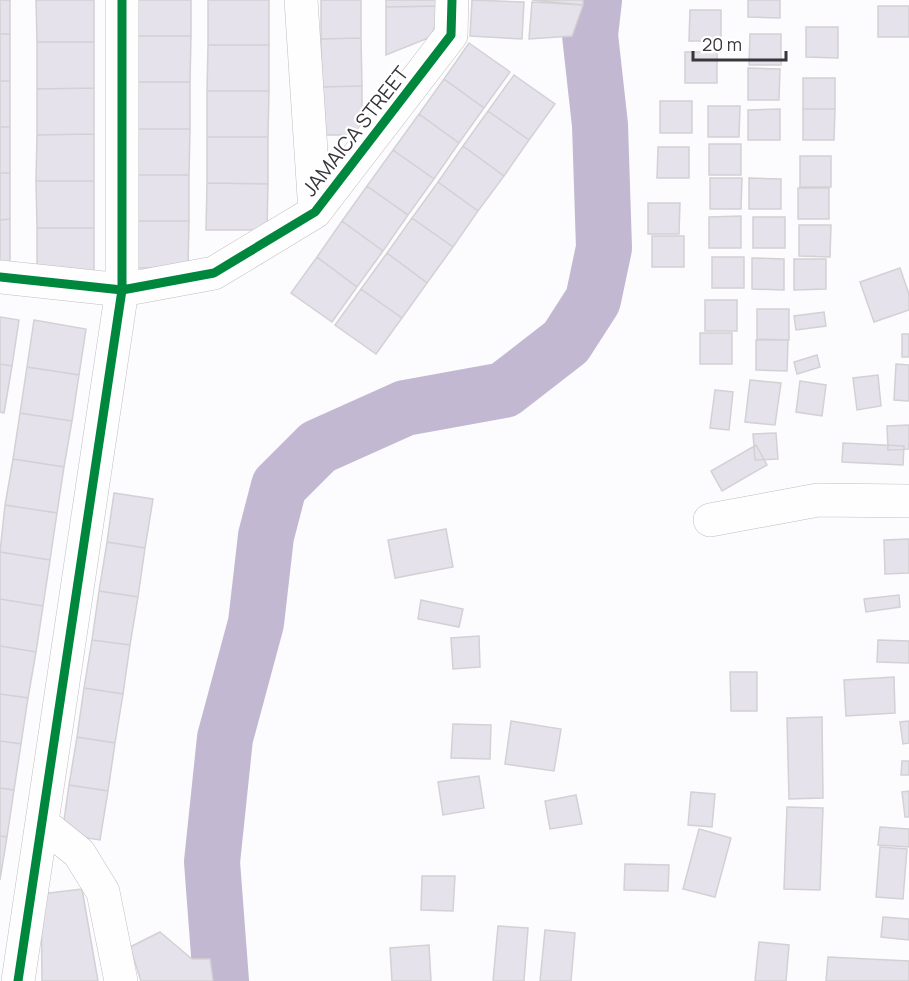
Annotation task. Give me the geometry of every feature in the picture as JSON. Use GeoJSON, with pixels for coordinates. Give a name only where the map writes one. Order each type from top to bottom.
{"type":"FeatureCollection","features":[{"type":"Feature","properties":{"kind":"street"},"geometry":{"type":"LineString","coordinates":[[18,981],[122,290],[122,0]]}},
{"type":"Feature","properties":{"kind":"street"},"geometry":{"type":"LineString","coordinates":[[302,0],[315,212]]}},
{"type":"Feature","properties":{"kind":"street","name":"JAMAICA STREET"},"geometry":{"type":"LineString","coordinates":[[0,277],[122,290],[214,273],[315,212],[451,35],[452,0]]}},
{"type":"Feature","properties":{"kind":"street"},"geometry":{"type":"LineString","coordinates":[[710,520],[818,500],[909,501]]}},
{"type":"Feature","properties":{"kind":"street"},"geometry":{"type":"LineString","coordinates":[[43,824],[80,853],[103,892],[121,981]]}},
{"type":"Feature","properties":{"kind":"building"},"geometry":{"type":"Polygon","coordinates":[[[0,0],[10,0],[10,34],[0,34],[0,0]]]}},
{"type":"Feature","properties":{"kind":"building"},"geometry":{"type":"Polygon","coordinates":[[[36,0],[94,0],[94,42],[37,42],[36,0]]]}},
{"type":"Feature","properties":{"kind":"building"},"geometry":{"type":"Polygon","coordinates":[[[130,0],[191,0],[191,36],[130,36],[130,0]]]}},
{"type":"Feature","properties":{"kind":"building"},"geometry":{"type":"Polygon","coordinates":[[[208,0],[269,0],[269,45],[208,45],[208,0]]]}},
{"type":"Feature","properties":{"kind":"building"},"geometry":{"type":"Polygon","coordinates":[[[321,0],[361,0],[361,38],[321,39],[321,0]]]}},
{"type":"Feature","properties":{"kind":"building"},"geometry":{"type":"Polygon","coordinates":[[[386,0],[442,0],[442,6],[386,7],[386,0]]]}},
{"type":"Feature","properties":{"kind":"building"},"geometry":{"type":"Polygon","coordinates":[[[472,0],[524,2],[522,39],[470,36],[472,0]]]}},
{"type":"Feature","properties":{"kind":"building"},"geometry":{"type":"Polygon","coordinates":[[[532,0],[583,0],[583,5],[532,0]]]}},
{"type":"Feature","properties":{"kind":"building"},"geometry":{"type":"Polygon","coordinates":[[[748,0],[780,0],[780,18],[748,17],[748,0]]]}},
{"type":"Feature","properties":{"kind":"building"},"geometry":{"type":"Polygon","coordinates":[[[532,2],[583,5],[572,36],[529,39],[532,2]]]}},
{"type":"Feature","properties":{"kind":"building"},"geometry":{"type":"Polygon","coordinates":[[[442,6],[431,37],[386,55],[386,7],[442,6]]]}},
{"type":"Feature","properties":{"kind":"building"},"geometry":{"type":"Polygon","coordinates":[[[878,6],[909,6],[909,37],[878,37],[878,6]]]}},
{"type":"Feature","properties":{"kind":"building"},"geometry":{"type":"Polygon","coordinates":[[[690,10],[721,10],[721,41],[689,41],[690,10]]]}},
{"type":"Feature","properties":{"kind":"building"},"geometry":{"type":"Polygon","coordinates":[[[806,27],[838,27],[838,58],[806,57],[806,27]]]}},
{"type":"Feature","properties":{"kind":"building"},"geometry":{"type":"Polygon","coordinates":[[[0,34],[10,34],[10,81],[0,81],[0,34]]]}},
{"type":"Feature","properties":{"kind":"building"},"geometry":{"type":"Polygon","coordinates":[[[750,34],[781,34],[781,65],[749,65],[750,34]]]}},
{"type":"Feature","properties":{"kind":"building"},"geometry":{"type":"Polygon","coordinates":[[[130,36],[191,36],[190,82],[129,82],[130,36]]]}},
{"type":"Feature","properties":{"kind":"building"},"geometry":{"type":"Polygon","coordinates":[[[361,38],[362,86],[322,87],[321,39],[361,38]]]}},
{"type":"Feature","properties":{"kind":"building"},"geometry":{"type":"Polygon","coordinates":[[[37,42],[94,42],[94,88],[37,89],[37,42]]]}},
{"type":"Feature","properties":{"kind":"building"},"geometry":{"type":"Polygon","coordinates":[[[469,43],[510,72],[484,108],[444,79],[469,43]]]}},
{"type":"Feature","properties":{"kind":"building"},"geometry":{"type":"Polygon","coordinates":[[[208,45],[269,45],[269,91],[207,91],[208,45]]]}},
{"type":"Feature","properties":{"kind":"building"},"geometry":{"type":"Polygon","coordinates":[[[685,52],[717,52],[717,83],[685,83],[685,52]]]}},
{"type":"Feature","properties":{"kind":"building"},"geometry":{"type":"Polygon","coordinates":[[[748,68],[780,69],[779,100],[748,100],[748,68]]]}},
{"type":"Feature","properties":{"kind":"building"},"geometry":{"type":"Polygon","coordinates":[[[514,75],[555,104],[529,140],[488,111],[514,75]]]}},
{"type":"Feature","properties":{"kind":"building"},"geometry":{"type":"Polygon","coordinates":[[[803,78],[835,78],[835,109],[803,109],[803,78]]]}},
{"type":"Feature","properties":{"kind":"building"},"geometry":{"type":"Polygon","coordinates":[[[444,79],[484,108],[459,143],[419,114],[444,79]]]}},
{"type":"Feature","properties":{"kind":"building"},"geometry":{"type":"Polygon","coordinates":[[[0,81],[10,81],[10,127],[0,127],[0,81]]]}},
{"type":"Feature","properties":{"kind":"building"},"geometry":{"type":"Polygon","coordinates":[[[129,82],[190,82],[190,129],[129,129],[129,82]]]}},
{"type":"Feature","properties":{"kind":"building"},"geometry":{"type":"Polygon","coordinates":[[[362,86],[362,135],[322,135],[322,87],[362,86]]]}},
{"type":"Feature","properties":{"kind":"building"},"geometry":{"type":"Polygon","coordinates":[[[94,88],[94,134],[37,135],[37,89],[94,88]]]}},
{"type":"Feature","properties":{"kind":"building"},"geometry":{"type":"Polygon","coordinates":[[[207,91],[269,91],[268,137],[207,137],[207,91]]]}},
{"type":"Feature","properties":{"kind":"building"},"geometry":{"type":"Polygon","coordinates":[[[660,101],[692,101],[692,133],[660,133],[660,101]]]}},
{"type":"Feature","properties":{"kind":"building"},"geometry":{"type":"Polygon","coordinates":[[[708,106],[740,106],[739,137],[708,137],[708,106]]]}},
{"type":"Feature","properties":{"kind":"building"},"geometry":{"type":"Polygon","coordinates":[[[780,109],[780,140],[748,140],[748,110],[780,109]]]}},
{"type":"Feature","properties":{"kind":"building"},"geometry":{"type":"Polygon","coordinates":[[[803,109],[835,109],[834,140],[803,140],[803,109]]]}},
{"type":"Feature","properties":{"kind":"building"},"geometry":{"type":"Polygon","coordinates":[[[488,111],[529,140],[504,176],[463,146],[488,111]]]}},
{"type":"Feature","properties":{"kind":"building"},"geometry":{"type":"Polygon","coordinates":[[[419,114],[459,143],[434,179],[393,150],[419,114]]]}},
{"type":"Feature","properties":{"kind":"building"},"geometry":{"type":"Polygon","coordinates":[[[0,127],[10,127],[10,173],[0,173],[0,127]]]}},
{"type":"Feature","properties":{"kind":"building"},"geometry":{"type":"Polygon","coordinates":[[[129,129],[190,129],[189,175],[129,175],[129,129]]]}},
{"type":"Feature","properties":{"kind":"building"},"geometry":{"type":"Polygon","coordinates":[[[94,134],[94,181],[36,181],[37,135],[94,134]]]}},
{"type":"Feature","properties":{"kind":"building"},"geometry":{"type":"Polygon","coordinates":[[[207,137],[268,137],[268,184],[207,183],[207,137]]]}},
{"type":"Feature","properties":{"kind":"building"},"geometry":{"type":"Polygon","coordinates":[[[709,144],[741,144],[741,175],[709,175],[709,144]]]}},
{"type":"Feature","properties":{"kind":"building"},"geometry":{"type":"Polygon","coordinates":[[[463,146],[504,176],[478,211],[438,182],[463,146]]]}},
{"type":"Feature","properties":{"kind":"building"},"geometry":{"type":"Polygon","coordinates":[[[658,147],[689,147],[689,178],[657,178],[658,147]]]}},
{"type":"Feature","properties":{"kind":"building"},"geometry":{"type":"Polygon","coordinates":[[[393,150],[434,179],[408,215],[367,186],[393,150]]]}},
{"type":"Feature","properties":{"kind":"building"},"geometry":{"type":"Polygon","coordinates":[[[800,156],[831,156],[831,187],[800,187],[800,156]]]}},
{"type":"Feature","properties":{"kind":"building"},"geometry":{"type":"Polygon","coordinates":[[[0,173],[10,173],[10,219],[0,220],[0,173]]]}},
{"type":"Feature","properties":{"kind":"building"},"geometry":{"type":"Polygon","coordinates":[[[129,175],[189,175],[189,221],[128,221],[129,175]]]}},
{"type":"Feature","properties":{"kind":"building"},"geometry":{"type":"Polygon","coordinates":[[[710,178],[742,178],[741,209],[710,209],[710,178]]]}},
{"type":"Feature","properties":{"kind":"building"},"geometry":{"type":"Polygon","coordinates":[[[749,178],[781,179],[781,209],[749,209],[749,178]]]}},
{"type":"Feature","properties":{"kind":"building"},"geometry":{"type":"Polygon","coordinates":[[[36,181],[94,181],[94,228],[37,228],[36,181]]]}},
{"type":"Feature","properties":{"kind":"building"},"geometry":{"type":"Polygon","coordinates":[[[438,182],[478,211],[453,247],[412,218],[438,182]]]}},
{"type":"Feature","properties":{"kind":"building"},"geometry":{"type":"Polygon","coordinates":[[[207,183],[268,184],[267,230],[206,230],[207,183]]]}},
{"type":"Feature","properties":{"kind":"building"},"geometry":{"type":"Polygon","coordinates":[[[367,186],[408,215],[383,251],[342,221],[367,186]]]}},
{"type":"Feature","properties":{"kind":"building"},"geometry":{"type":"Polygon","coordinates":[[[798,188],[829,188],[829,219],[798,219],[798,188]]]}},
{"type":"Feature","properties":{"kind":"building"},"geometry":{"type":"Polygon","coordinates":[[[648,203],[680,203],[679,234],[648,234],[648,203]]]}},
{"type":"Feature","properties":{"kind":"building"},"geometry":{"type":"Polygon","coordinates":[[[741,216],[741,248],[709,248],[709,217],[741,216]]]}},
{"type":"Feature","properties":{"kind":"building"},"geometry":{"type":"Polygon","coordinates":[[[753,217],[785,217],[785,248],[753,248],[753,217]]]}},
{"type":"Feature","properties":{"kind":"building"},"geometry":{"type":"Polygon","coordinates":[[[412,218],[453,247],[427,283],[387,253],[412,218]]]}},
{"type":"Feature","properties":{"kind":"building"},"geometry":{"type":"Polygon","coordinates":[[[10,219],[10,266],[0,266],[0,220],[10,219]]]}},
{"type":"Feature","properties":{"kind":"building"},"geometry":{"type":"Polygon","coordinates":[[[128,221],[189,221],[188,268],[128,268],[128,221]]]}},
{"type":"Feature","properties":{"kind":"building"},"geometry":{"type":"Polygon","coordinates":[[[342,221],[383,251],[357,287],[317,257],[342,221]]]}},
{"type":"Feature","properties":{"kind":"building"},"geometry":{"type":"Polygon","coordinates":[[[799,225],[831,225],[830,257],[799,256],[799,225]]]}},
{"type":"Feature","properties":{"kind":"building"},"geometry":{"type":"Polygon","coordinates":[[[37,228],[94,228],[94,274],[37,274],[37,228]]]}},
{"type":"Feature","properties":{"kind":"building"},"geometry":{"type":"Polygon","coordinates":[[[652,236],[684,236],[684,267],[652,267],[652,236]]]}},
{"type":"Feature","properties":{"kind":"building"},"geometry":{"type":"Polygon","coordinates":[[[387,253],[427,283],[402,318],[361,289],[387,253]]]}},
{"type":"Feature","properties":{"kind":"building"},"geometry":{"type":"Polygon","coordinates":[[[317,257],[357,287],[332,322],[291,293],[317,257]]]}},
{"type":"Feature","properties":{"kind":"building"},"geometry":{"type":"Polygon","coordinates":[[[712,257],[744,257],[744,288],[712,288],[712,257]]]}},
{"type":"Feature","properties":{"kind":"building"},"geometry":{"type":"Polygon","coordinates":[[[752,258],[784,259],[784,290],[752,289],[752,258]]]}},
{"type":"Feature","properties":{"kind":"building"},"geometry":{"type":"Polygon","coordinates":[[[794,259],[826,259],[826,289],[794,290],[794,259]]]}},
{"type":"Feature","properties":{"kind":"building"},"geometry":{"type":"Polygon","coordinates":[[[900,268],[909,294],[909,310],[874,322],[860,282],[900,268]]]}},
{"type":"Feature","properties":{"kind":"building"},"geometry":{"type":"Polygon","coordinates":[[[361,289],[402,318],[376,354],[335,325],[361,289]]]}},
{"type":"Feature","properties":{"kind":"building"},"geometry":{"type":"Polygon","coordinates":[[[705,300],[737,300],[737,331],[705,331],[705,300]]]}},
{"type":"Feature","properties":{"kind":"building"},"geometry":{"type":"Polygon","coordinates":[[[757,309],[789,309],[789,340],[757,339],[757,309]]]}},
{"type":"Feature","properties":{"kind":"building"},"geometry":{"type":"Polygon","coordinates":[[[824,312],[826,326],[796,330],[794,316],[824,312]]]}},
{"type":"Feature","properties":{"kind":"building"},"geometry":{"type":"Polygon","coordinates":[[[0,317],[19,320],[12,366],[0,364],[0,317]]]}},
{"type":"Feature","properties":{"kind":"building"},"geometry":{"type":"Polygon","coordinates":[[[34,320],[86,329],[79,375],[27,367],[34,320]]]}},
{"type":"Feature","properties":{"kind":"building"},"geometry":{"type":"Polygon","coordinates":[[[700,333],[732,333],[732,364],[700,364],[700,333]]]}},
{"type":"Feature","properties":{"kind":"building"},"geometry":{"type":"Polygon","coordinates":[[[902,334],[909,334],[909,357],[902,357],[902,334]]]}},
{"type":"Feature","properties":{"kind":"building"},"geometry":{"type":"Polygon","coordinates":[[[756,340],[788,340],[787,371],[756,370],[756,340]]]}},
{"type":"Feature","properties":{"kind":"building"},"geometry":{"type":"Polygon","coordinates":[[[817,355],[820,367],[797,374],[794,362],[817,355]]]}},
{"type":"Feature","properties":{"kind":"building"},"geometry":{"type":"Polygon","coordinates":[[[0,364],[12,366],[4,413],[0,412],[0,364]]]}},
{"type":"Feature","properties":{"kind":"building"},"geometry":{"type":"Polygon","coordinates":[[[896,364],[909,365],[909,401],[894,400],[896,364]]]}},
{"type":"Feature","properties":{"kind":"building"},"geometry":{"type":"Polygon","coordinates":[[[27,367],[79,375],[72,421],[20,413],[27,367]]]}},
{"type":"Feature","properties":{"kind":"building"},"geometry":{"type":"Polygon","coordinates":[[[878,375],[881,406],[857,410],[853,378],[878,375]]]}},
{"type":"Feature","properties":{"kind":"building"},"geometry":{"type":"Polygon","coordinates":[[[750,380],[781,383],[775,425],[745,422],[750,380]]]}},
{"type":"Feature","properties":{"kind":"building"},"geometry":{"type":"Polygon","coordinates":[[[800,381],[826,385],[822,416],[796,412],[800,381]]]}},
{"type":"Feature","properties":{"kind":"building"},"geometry":{"type":"Polygon","coordinates":[[[715,390],[733,392],[729,430],[710,428],[715,390]]]}},
{"type":"Feature","properties":{"kind":"building"},"geometry":{"type":"Polygon","coordinates":[[[20,413],[72,421],[64,467],[13,459],[20,413]]]}},
{"type":"Feature","properties":{"kind":"building"},"geometry":{"type":"Polygon","coordinates":[[[909,425],[909,449],[888,450],[887,426],[909,425]]]}},
{"type":"Feature","properties":{"kind":"building"},"geometry":{"type":"Polygon","coordinates":[[[776,433],[778,459],[755,460],[753,434],[776,433]]]}},
{"type":"Feature","properties":{"kind":"building"},"geometry":{"type":"Polygon","coordinates":[[[843,443],[904,446],[903,465],[842,462],[843,443]]]}},
{"type":"Feature","properties":{"kind":"building"},"geometry":{"type":"Polygon","coordinates":[[[756,445],[767,465],[722,491],[711,471],[756,445]]]}},
{"type":"Feature","properties":{"kind":"building"},"geometry":{"type":"Polygon","coordinates":[[[13,459],[64,467],[57,513],[5,505],[13,459]]]}},
{"type":"Feature","properties":{"kind":"building"},"geometry":{"type":"Polygon","coordinates":[[[114,493],[153,499],[145,548],[107,542],[114,493]]]}},
{"type":"Feature","properties":{"kind":"building"},"geometry":{"type":"Polygon","coordinates":[[[5,505],[57,513],[50,560],[0,552],[5,505]]]}},
{"type":"Feature","properties":{"kind":"building"},"geometry":{"type":"Polygon","coordinates":[[[446,529],[453,567],[395,578],[388,540],[446,529]]]}},
{"type":"Feature","properties":{"kind":"building"},"geometry":{"type":"Polygon","coordinates":[[[909,539],[909,573],[885,574],[884,540],[909,539]]]}},
{"type":"Feature","properties":{"kind":"building"},"geometry":{"type":"Polygon","coordinates":[[[107,542],[145,548],[138,597],[99,591],[107,542]]]}},
{"type":"Feature","properties":{"kind":"building"},"geometry":{"type":"Polygon","coordinates":[[[0,552],[50,560],[43,606],[0,599],[0,552]]]}},
{"type":"Feature","properties":{"kind":"building"},"geometry":{"type":"Polygon","coordinates":[[[99,591],[138,597],[130,645],[92,640],[99,591]]]}},
{"type":"Feature","properties":{"kind":"building"},"geometry":{"type":"Polygon","coordinates":[[[899,595],[900,607],[866,612],[864,599],[899,595]]]}},
{"type":"Feature","properties":{"kind":"building"},"geometry":{"type":"Polygon","coordinates":[[[0,599],[43,606],[36,652],[0,646],[0,599]]]}},
{"type":"Feature","properties":{"kind":"building"},"geometry":{"type":"Polygon","coordinates":[[[421,600],[463,609],[459,627],[418,619],[421,600]]]}},
{"type":"Feature","properties":{"kind":"building"},"geometry":{"type":"Polygon","coordinates":[[[479,636],[480,667],[453,669],[451,638],[479,636]]]}},
{"type":"Feature","properties":{"kind":"building"},"geometry":{"type":"Polygon","coordinates":[[[92,640],[130,645],[123,694],[84,688],[92,640]]]}},
{"type":"Feature","properties":{"kind":"building"},"geometry":{"type":"Polygon","coordinates":[[[878,640],[909,641],[909,663],[877,662],[878,640]]]}},
{"type":"Feature","properties":{"kind":"building"},"geometry":{"type":"Polygon","coordinates":[[[0,646],[36,652],[28,698],[0,694],[0,646]]]}},
{"type":"Feature","properties":{"kind":"building"},"geometry":{"type":"Polygon","coordinates":[[[730,672],[757,672],[757,711],[731,711],[730,672]]]}},
{"type":"Feature","properties":{"kind":"building"},"geometry":{"type":"Polygon","coordinates":[[[894,677],[895,713],[846,716],[844,680],[894,677]]]}},
{"type":"Feature","properties":{"kind":"building"},"geometry":{"type":"Polygon","coordinates":[[[84,688],[123,694],[115,743],[77,737],[84,688]]]}},
{"type":"Feature","properties":{"kind":"building"},"geometry":{"type":"Polygon","coordinates":[[[0,694],[28,698],[21,744],[0,741],[0,694]]]}},
{"type":"Feature","properties":{"kind":"building"},"geometry":{"type":"Polygon","coordinates":[[[822,717],[823,798],[789,799],[787,718],[822,717]]]}},
{"type":"Feature","properties":{"kind":"building"},"geometry":{"type":"Polygon","coordinates":[[[511,721],[561,729],[554,771],[505,764],[511,721]]]}},
{"type":"Feature","properties":{"kind":"building"},"geometry":{"type":"Polygon","coordinates":[[[909,721],[909,743],[903,744],[900,722],[909,721]]]}},
{"type":"Feature","properties":{"kind":"building"},"geometry":{"type":"Polygon","coordinates":[[[453,724],[491,725],[490,759],[451,758],[453,724]]]}},
{"type":"Feature","properties":{"kind":"building"},"geometry":{"type":"Polygon","coordinates":[[[77,737],[115,743],[108,791],[69,785],[77,737]]]}},
{"type":"Feature","properties":{"kind":"building"},"geometry":{"type":"Polygon","coordinates":[[[0,741],[21,744],[14,790],[0,788],[0,741]]]}},
{"type":"Feature","properties":{"kind":"building"},"geometry":{"type":"Polygon","coordinates":[[[902,761],[909,761],[909,775],[901,775],[902,761]]]}},
{"type":"Feature","properties":{"kind":"building"},"geometry":{"type":"Polygon","coordinates":[[[479,776],[484,808],[443,815],[438,782],[479,776]]]}},
{"type":"Feature","properties":{"kind":"building"},"geometry":{"type":"Polygon","coordinates":[[[69,785],[108,791],[100,840],[62,834],[69,785]]]}},
{"type":"Feature","properties":{"kind":"building"},"geometry":{"type":"Polygon","coordinates":[[[0,788],[14,790],[7,837],[0,836],[0,788]]]}},
{"type":"Feature","properties":{"kind":"building"},"geometry":{"type":"Polygon","coordinates":[[[909,791],[909,817],[905,817],[902,792],[909,791]]]}},
{"type":"Feature","properties":{"kind":"building"},"geometry":{"type":"Polygon","coordinates":[[[691,792],[715,794],[712,827],[688,825],[691,792]]]}},
{"type":"Feature","properties":{"kind":"building"},"geometry":{"type":"Polygon","coordinates":[[[576,795],[582,824],[550,829],[545,801],[576,795]]]}},
{"type":"Feature","properties":{"kind":"building"},"geometry":{"type":"Polygon","coordinates":[[[787,807],[823,808],[820,890],[784,889],[787,807]]]}},
{"type":"Feature","properties":{"kind":"building"},"geometry":{"type":"Polygon","coordinates":[[[880,827],[909,829],[909,847],[878,845],[880,827]]]}},
{"type":"Feature","properties":{"kind":"building"},"geometry":{"type":"Polygon","coordinates":[[[699,829],[731,838],[715,897],[683,889],[699,829]]]}},
{"type":"Feature","properties":{"kind":"building"},"geometry":{"type":"Polygon","coordinates":[[[0,836],[7,837],[0,880],[0,836]]]}},
{"type":"Feature","properties":{"kind":"building"},"geometry":{"type":"Polygon","coordinates":[[[880,847],[907,849],[903,899],[876,897],[880,847]]]}},
{"type":"Feature","properties":{"kind":"building"},"geometry":{"type":"Polygon","coordinates":[[[625,864],[669,865],[668,891],[624,890],[625,864]]]}},
{"type":"Feature","properties":{"kind":"building"},"geometry":{"type":"Polygon","coordinates":[[[422,876],[455,876],[453,911],[421,910],[422,876]]]}},
{"type":"Feature","properties":{"kind":"building"},"geometry":{"type":"Polygon","coordinates":[[[82,889],[98,981],[42,981],[41,894],[82,889]]]}},
{"type":"Feature","properties":{"kind":"building"},"geometry":{"type":"Polygon","coordinates":[[[883,917],[909,919],[909,940],[881,937],[883,917]]]}},
{"type":"Feature","properties":{"kind":"building"},"geometry":{"type":"Polygon","coordinates":[[[498,926],[528,928],[524,981],[493,981],[498,926]]]}},
{"type":"Feature","properties":{"kind":"building"},"geometry":{"type":"Polygon","coordinates":[[[545,930],[575,933],[571,981],[540,981],[545,930]]]}},
{"type":"Feature","properties":{"kind":"building"},"geometry":{"type":"Polygon","coordinates":[[[160,932],[192,959],[210,959],[213,981],[141,981],[130,947],[160,932]]]}},
{"type":"Feature","properties":{"kind":"building"},"geometry":{"type":"Polygon","coordinates":[[[759,942],[789,945],[786,981],[755,981],[759,942]]]}},
{"type":"Feature","properties":{"kind":"building"},"geometry":{"type":"Polygon","coordinates":[[[429,945],[431,981],[392,981],[390,948],[429,945]]]}},
{"type":"Feature","properties":{"kind":"building"},"geometry":{"type":"Polygon","coordinates":[[[828,957],[909,961],[909,981],[826,981],[828,957]]]}},
{"type":"Feature","properties":{"kind":"waterway"},"geometry":{"type":"LineString","coordinates":[[221,981],[212,862],[225,738],[256,623],[266,536],[279,486],[318,447],[405,408],[504,390],[566,342],[593,300],[604,248],[600,125],[590,35],[594,0]]}},
{"type":"Feature","properties":{"kind":"cycle path"},"geometry":{"type":"LineString","coordinates":[[18,981],[122,290],[122,0]]}},
{"type":"Feature","properties":{"kind":"cycle path"},"geometry":{"type":"LineString","coordinates":[[0,277],[122,290],[214,273],[315,212],[451,35],[452,0]]}}]}
